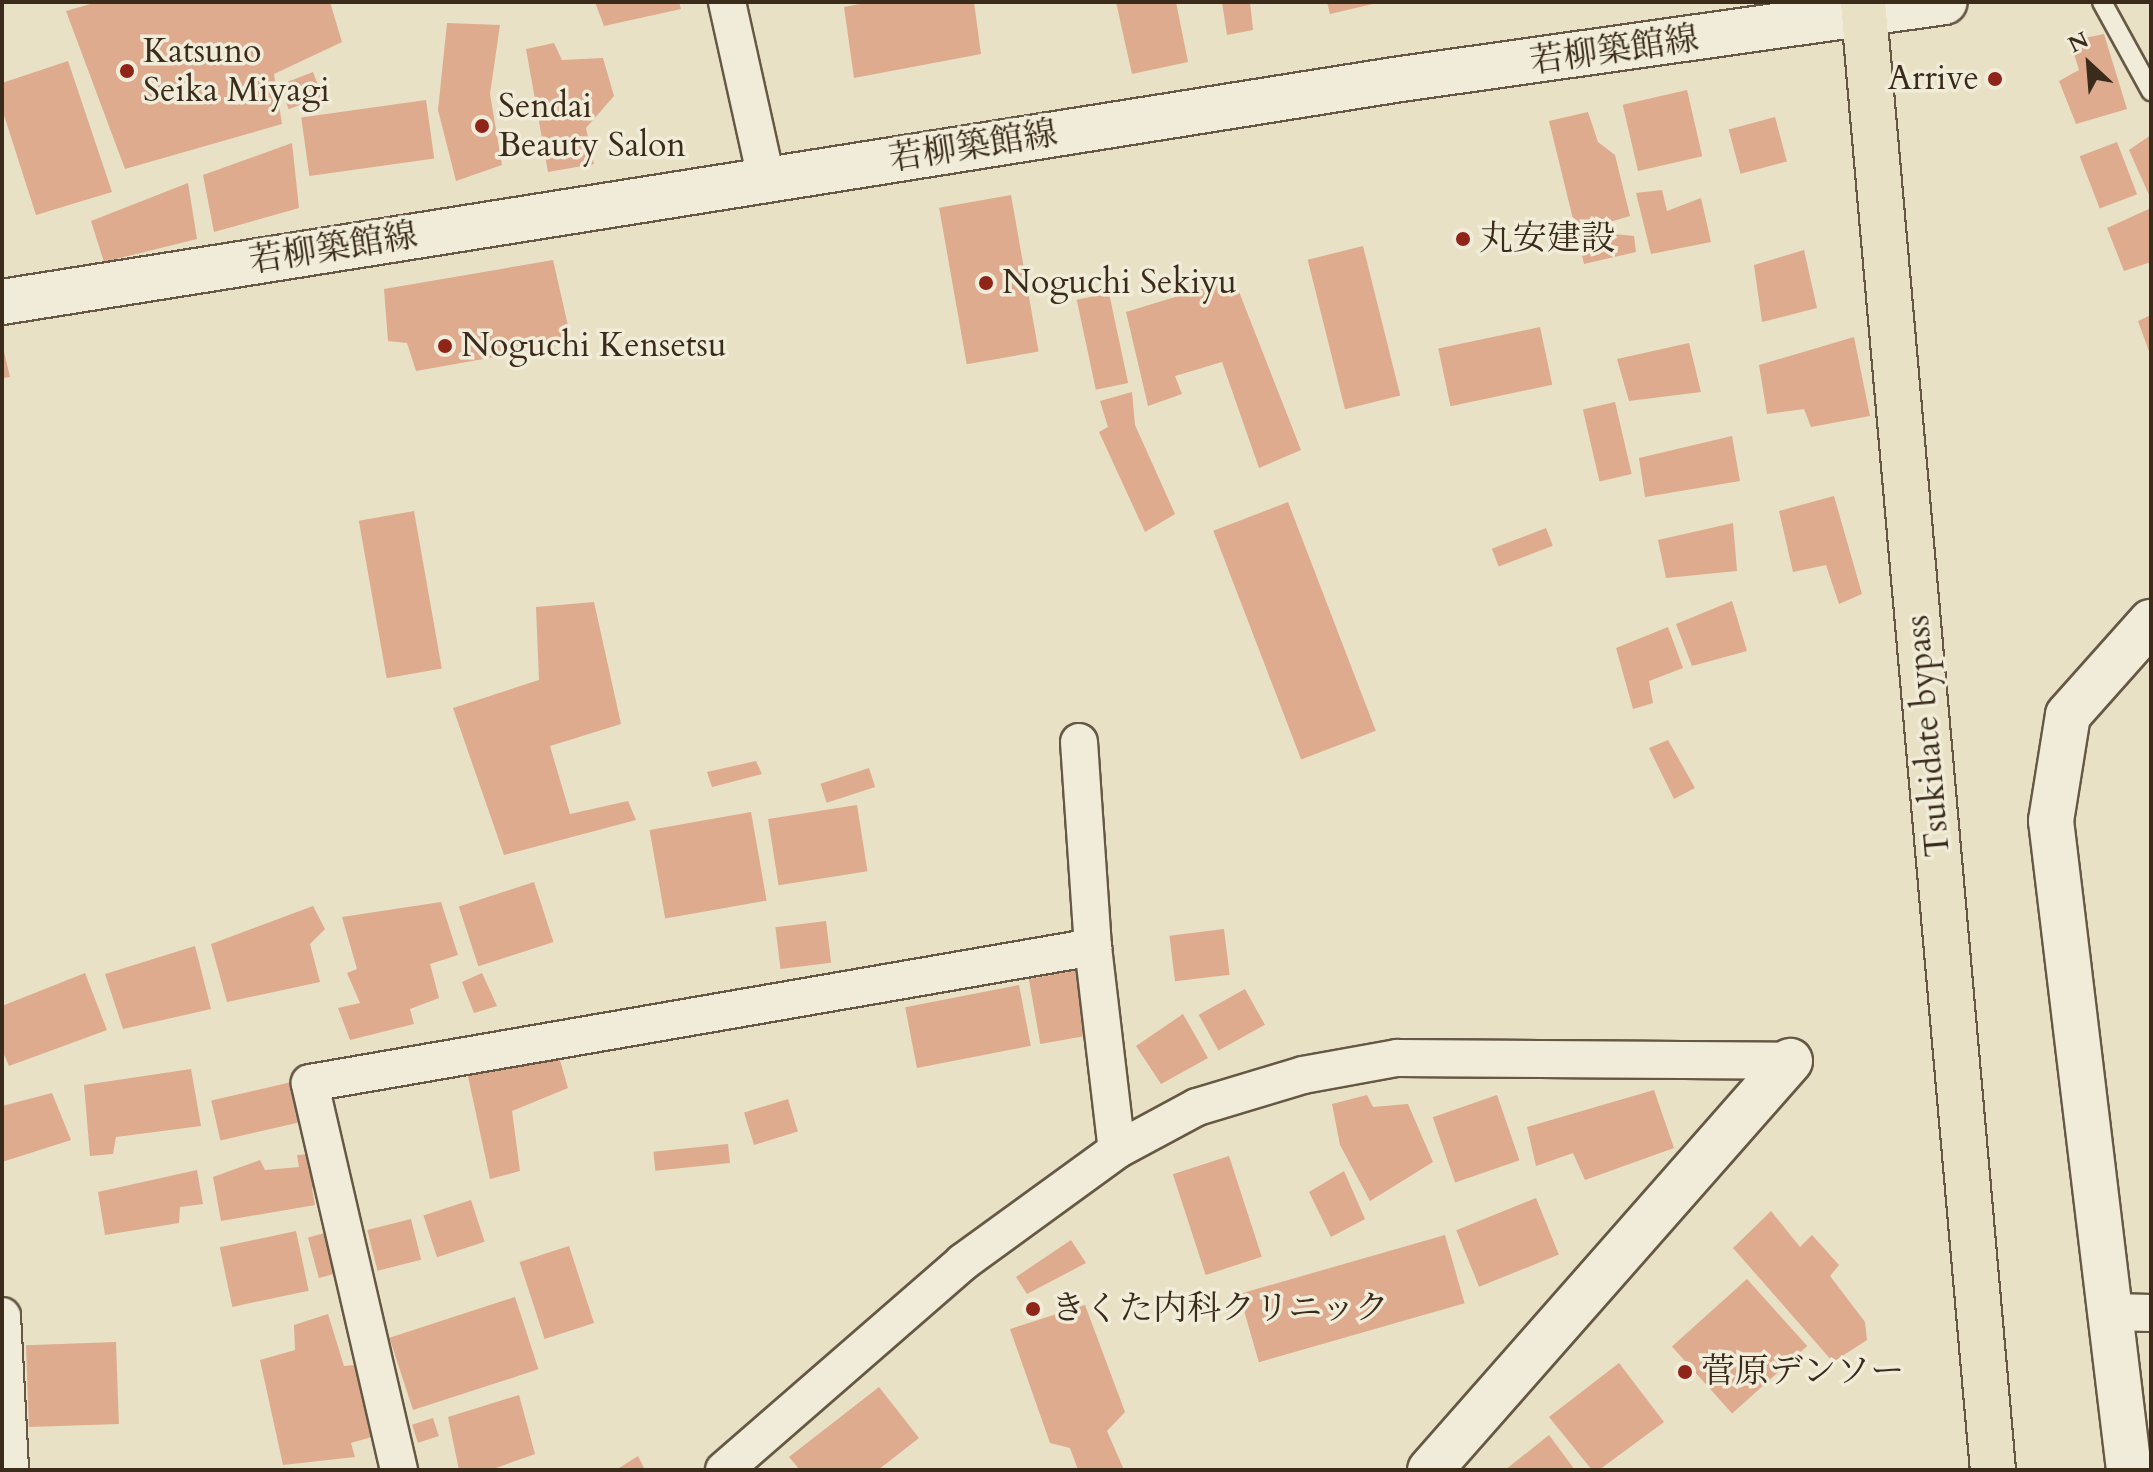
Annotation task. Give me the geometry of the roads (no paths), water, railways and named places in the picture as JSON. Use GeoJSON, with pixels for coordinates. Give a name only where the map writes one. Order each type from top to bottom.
{"type":"FeatureCollection","features":[{"type":"Feature","properties":{"kind":"highway","name":"Tsukidate bypass"},"geometry":{"type":"LineString","coordinates":[[1864,9],[1993,1470]]}},
{"type":"Feature","properties":{"kind":"main road","name":"若柳築館線"},"geometry":{"type":"LineString","coordinates":[[2,302],[1401,79],[1864,9],[1945,2]]}},
{"type":"Feature","properties":{"kind":"main road"},"geometry":{"type":"LineString","coordinates":[[2129,1470],[2130,1312],[2051,821],[2068,715],[2151,622]]}},
{"type":"Feature","properties":{"kind":"main road"},"geometry":{"type":"LineString","coordinates":[[1430,1470],[1790,1061]]}},
{"type":"Feature","properties":{"kind":"street"},"geometry":{"type":"LineString","coordinates":[[727,2],[766,178]]}},
{"type":"Feature","properties":{"kind":"street"},"geometry":{"type":"LineString","coordinates":[[1079,742],[1093,947],[1117,1150]]}},
{"type":"Feature","properties":{"kind":"street"},"geometry":{"type":"LineString","coordinates":[[399,1470],[310,1083],[1093,947]]}},
{"type":"Feature","properties":{"kind":"street"},"geometry":{"type":"LineString","coordinates":[[724,1470],[963,1262],[1117,1150],[1197,1107],[1303,1075],[1397,1058],[1790,1061]]}},
{"type":"Feature","properties":{"kind":"street"},"geometry":{"type":"LineString","coordinates":[[2,1316],[10,1470]]}},
{"type":"Feature","properties":{"kind":"lane"},"geometry":{"type":"LineString","coordinates":[[2102,2],[2151,91]]}},
{"type":"Feature","properties":{"kind":"place","name":"Katsuno Seika Miyagi"},"geometry":{"type":"Point","coordinates":[127,71]}},
{"type":"Feature","properties":{"kind":"place","name":"Arrive"},"geometry":{"type":"Point","coordinates":[1995,79]}},
{"type":"Feature","properties":{"kind":"place","name":"Sendai Beauty Salon"},"geometry":{"type":"Point","coordinates":[482,126]}},
{"type":"Feature","properties":{"kind":"place","name":"丸安建設"},"geometry":{"type":"Point","coordinates":[1463,239]}},
{"type":"Feature","properties":{"kind":"place","name":"Noguchi Sekiyu"},"geometry":{"type":"Point","coordinates":[986,283]}},
{"type":"Feature","properties":{"kind":"place","name":"Noguchi Kensetsu"},"geometry":{"type":"Point","coordinates":[445,346]}},
{"type":"Feature","properties":{"kind":"place","name":"きくた内科クリニック"},"geometry":{"type":"Point","coordinates":[1033,1309]}},
{"type":"Feature","properties":{"kind":"place","name":"菅原デンソー"},"geometry":{"type":"Point","coordinates":[1685,1372]}}]}
